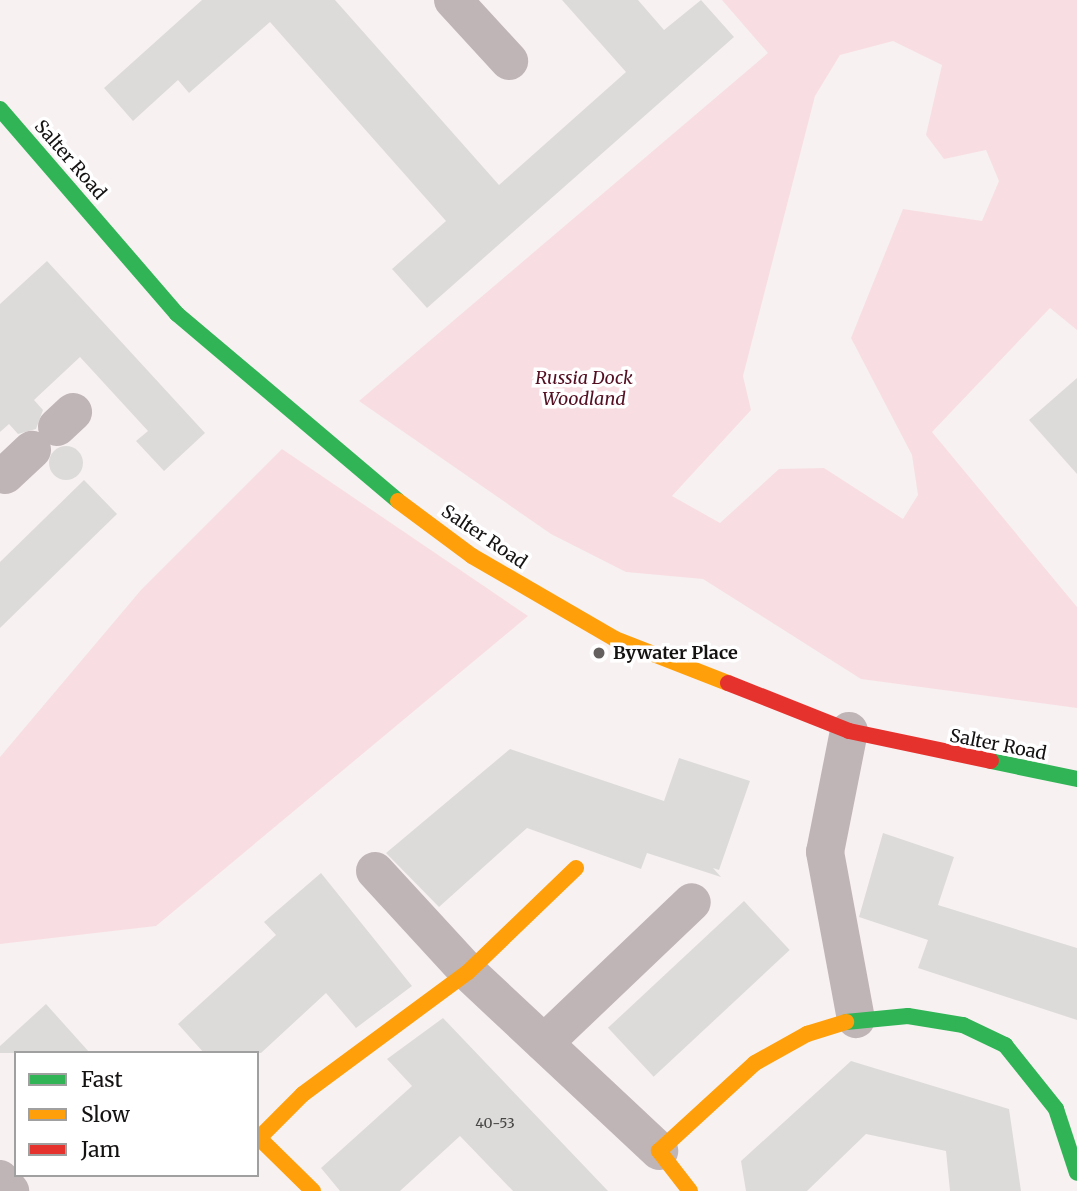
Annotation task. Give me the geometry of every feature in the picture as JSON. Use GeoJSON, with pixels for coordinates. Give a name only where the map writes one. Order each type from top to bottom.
{"type":"FeatureCollection","features":[{"type":"Feature","properties":{"kind":"main road","name":"Salter Road"},"geometry":{"type":"LineString","coordinates":[[0,109],[177,314],[358,471],[472,556],[615,639],[849,732],[1077,779]]}},
{"type":"Feature","properties":{"kind":"main road"},"geometry":{"type":"LineString","coordinates":[[259,1136],[303,1094],[468,972],[576,868]]}},
{"type":"Feature","properties":{"kind":"main road"},"geometry":{"type":"LineString","coordinates":[[690,1191],[659,1151],[755,1063],[807,1034],[856,1019],[908,1016],[963,1025],[1005,1045],[1056,1109],[1077,1173]]}},
{"type":"Feature","properties":{"kind":"main road"},"geometry":{"type":"LineString","coordinates":[[259,1138],[313,1191]]}},
{"type":"Feature","properties":{"kind":"street"},"geometry":{"type":"LineString","coordinates":[[453,0],[509,61]]}},
{"type":"Feature","properties":{"kind":"street"},"geometry":{"type":"LineString","coordinates":[[849,732],[825,852],[856,1019]]}},
{"type":"Feature","properties":{"kind":"street"},"geometry":{"type":"LineString","coordinates":[[375,871],[468,972],[659,1151]]}},
{"type":"Feature","properties":{"kind":"street"},"geometry":{"type":"LineString","coordinates":[[544,1042],[692,902]]}},
{"type":"Feature","properties":{"kind":"street"},"geometry":{"type":"LineString","coordinates":[[0,1179],[10,1191]]}},
{"type":"Feature","properties":{"kind":"green space","name":"Russia Dock Woodland"},"geometry":{"type":"Polygon","coordinates":[[[722,0],[1077,0],[1077,330],[1050,308],[932,432],[1077,607],[1077,708],[861,679],[703,579],[626,572],[551,534],[359,401],[768,53],[722,0]],[[893,41],[840,55],[815,96],[743,376],[751,410],[672,496],[720,523],[779,469],[824,468],[903,519],[918,495],[912,455],[851,338],[903,209],[982,221],[999,181],[986,150],[944,159],[926,135],[942,65],[893,41]]]}},
{"type":"Feature","properties":{"kind":"green space"},"geometry":{"type":"Polygon","coordinates":[[[282,449],[528,616],[156,926],[0,944],[0,757],[141,590],[282,449]]]}},
{"type":"Feature","properties":{"kind":"building"},"geometry":{"type":"Polygon","coordinates":[[[202,0],[335,0],[499,185],[626,72],[562,0],[638,0],[664,30],[701,0],[734,37],[427,308],[392,269],[446,221],[270,22],[189,93],[178,80],[133,121],[104,88],[202,0]]]}},
{"type":"Feature","properties":{"kind":"building"},"geometry":{"type":"Polygon","coordinates":[[[47,261],[205,433],[164,471],[136,441],[148,431],[80,357],[34,400],[43,410],[36,429],[18,434],[9,424],[0,432],[0,304],[47,261]]]}},
{"type":"Feature","properties":{"kind":"building"},"geometry":{"type":"Polygon","coordinates":[[[1077,378],[1077,474],[1029,420],[1077,378]]]}},
{"type":"Feature","properties":{"kind":"building"},"geometry":{"type":"Polygon","coordinates":[[[66,446],[78,451],[83,463],[78,475],[66,480],[54,475],[49,463],[54,451],[66,446]]]}},
{"type":"Feature","properties":{"kind":"building"},"geometry":{"type":"Polygon","coordinates":[[[84,480],[117,514],[0,628],[0,562],[84,480]]]}},
{"type":"Feature","properties":{"kind":"building"},"geometry":{"type":"Polygon","coordinates":[[[510,749],[664,801],[679,758],[750,781],[719,870],[713,868],[721,877],[647,853],[641,869],[527,828],[439,907],[386,853],[510,749]]]}},
{"type":"Feature","properties":{"kind":"building"},"geometry":{"type":"Polygon","coordinates":[[[883,833],[954,857],[938,905],[1077,948],[1077,1020],[918,968],[928,940],[859,917],[883,833]]]}},
{"type":"Feature","properties":{"kind":"building"},"geometry":{"type":"Polygon","coordinates":[[[321,873],[412,986],[356,1028],[326,993],[261,1053],[202,1051],[178,1024],[276,935],[264,922],[321,873]]]}},
{"type":"Feature","properties":{"kind":"building"},"geometry":{"type":"Polygon","coordinates":[[[744,901],[790,950],[654,1077],[608,1028],[744,901]]]}},
{"type":"Feature","properties":{"kind":"building"},"geometry":{"type":"Polygon","coordinates":[[[46,1004],[88,1051],[0,1053],[0,1046],[46,1004]]]}},
{"type":"Feature","properties":{"kind":"building"},"geometry":{"type":"Polygon","coordinates":[[[443,1018],[608,1191],[513,1191],[460,1136],[400,1191],[340,1191],[321,1168],[412,1086],[387,1059],[443,1018]]]}},
{"type":"Feature","properties":{"kind":"building"},"geometry":{"type":"Polygon","coordinates":[[[851,1061],[1009,1109],[1021,1191],[950,1191],[946,1151],[866,1134],[807,1191],[746,1191],[741,1161],[851,1061]]]}},
{"type":"Feature","properties":{"kind":"traffic: fast"},"geometry":{"type":"LineString","coordinates":[[0,109],[177,314],[398,501]]}},
{"type":"Feature","properties":{"kind":"traffic: fast"},"geometry":{"type":"LineString","coordinates":[[991,761],[1077,779]]}},
{"type":"Feature","properties":{"kind":"traffic: fast"},"geometry":{"type":"LineString","coordinates":[[846,1022],[908,1016],[963,1025],[1005,1045],[1056,1109],[1077,1173]]}},
{"type":"Feature","properties":{"kind":"traffic: slow"},"geometry":{"type":"LineString","coordinates":[[398,501],[472,556],[615,639],[728,683]]}},
{"type":"Feature","properties":{"kind":"traffic: slow"},"geometry":{"type":"LineString","coordinates":[[313,1191],[259,1138],[303,1094],[468,972],[576,868]]}},
{"type":"Feature","properties":{"kind":"traffic: slow"},"geometry":{"type":"LineString","coordinates":[[690,1191],[659,1151],[755,1063],[807,1034],[846,1022]]}},
{"type":"Feature","properties":{"kind":"traffic: jam"},"geometry":{"type":"LineString","coordinates":[[728,683],[849,731],[991,761]]}},
{"type":"Feature","properties":{"kind":"place","name":"Bywater Place"},"geometry":{"type":"Point","coordinates":[599,653]}}]}
